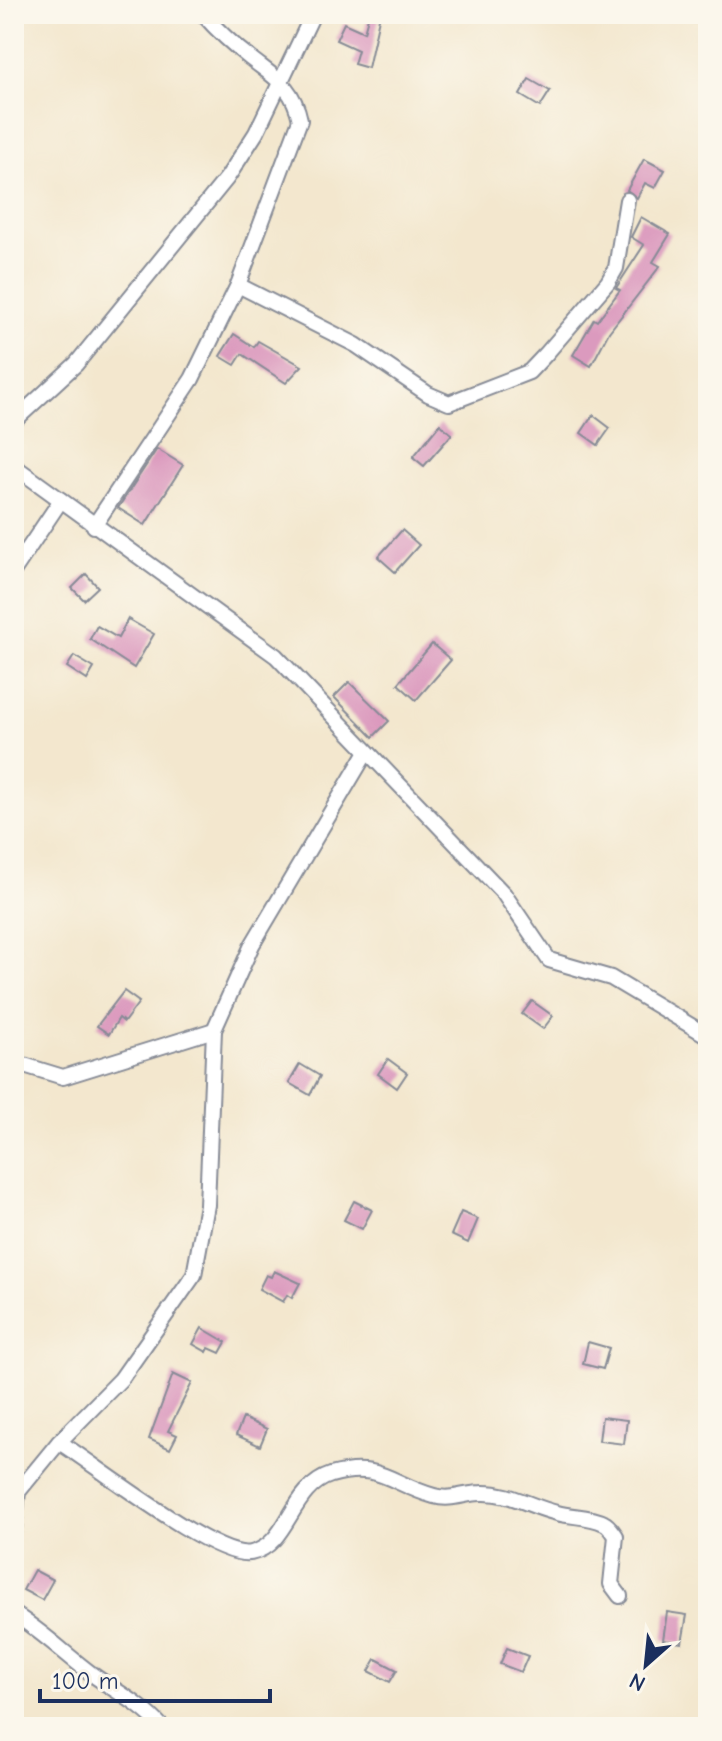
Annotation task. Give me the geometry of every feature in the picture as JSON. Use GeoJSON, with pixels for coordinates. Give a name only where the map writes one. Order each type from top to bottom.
{"type":"FeatureCollection","features":[{"type":"Feature","properties":{"kind":"street"},"geometry":{"type":"LineString","coordinates":[[94,526],[192,379],[238,285],[300,120],[296,98],[283,80],[251,59],[203,14]]}},
{"type":"Feature","properties":{"kind":"street"},"geometry":{"type":"LineString","coordinates":[[14,421],[76,364],[227,178],[256,133],[313,14]]}},
{"type":"Feature","properties":{"kind":"street"},"geometry":{"type":"LineString","coordinates":[[238,285],[356,345],[428,394],[449,403],[529,372],[546,354],[608,282],[616,268],[627,200]]}},
{"type":"Feature","properties":{"kind":"street"},"geometry":{"type":"LineString","coordinates":[[14,466],[276,656],[504,894],[549,960],[611,978],[708,1036]]}},
{"type":"Feature","properties":{"kind":"street"},"geometry":{"type":"LineString","coordinates":[[14,570],[61,500]]}},
{"type":"Feature","properties":{"kind":"street"},"geometry":{"type":"LineString","coordinates":[[14,1529],[18,1492],[59,1442],[121,1379],[194,1275],[207,1205],[214,1030],[252,945],[366,753]]}},
{"type":"Feature","properties":{"kind":"street"},"geometry":{"type":"LineString","coordinates":[[14,1062],[63,1077],[214,1030]]}},
{"type":"Feature","properties":{"kind":"street"},"geometry":{"type":"LineString","coordinates":[[59,1442],[153,1507],[227,1551],[252,1553],[278,1535],[306,1488],[329,1476],[367,1469],[434,1496],[454,1499],[481,1492],[517,1497],[554,1513],[605,1523],[616,1536],[611,1584],[620,1596]]}},
{"type":"Feature","properties":{"kind":"street"},"geometry":{"type":"LineString","coordinates":[[14,1614],[42,1631],[97,1677],[143,1706],[162,1727]]}},
{"type":"Feature","properties":{"kind":"building"},"geometry":{"type":"Polygon","coordinates":[[[369,14],[380,14],[368,68],[354,64],[358,50],[336,40],[344,23],[364,32],[369,14]]]}},
{"type":"Feature","properties":{"kind":"building"},"geometry":{"type":"Polygon","coordinates":[[[529,79],[550,91],[540,107],[520,95],[529,79]]]}},
{"type":"Feature","properties":{"kind":"building"},"geometry":{"type":"Polygon","coordinates":[[[644,159],[665,170],[655,188],[645,183],[637,198],[627,190],[644,159]]]}},
{"type":"Feature","properties":{"kind":"building"},"geometry":{"type":"Polygon","coordinates":[[[641,217],[670,234],[653,262],[660,266],[609,332],[591,366],[573,355],[594,319],[597,321],[620,290],[616,288],[644,245],[631,237],[641,217]]]}},
{"type":"Feature","properties":{"kind":"building"},"geometry":{"type":"Polygon","coordinates":[[[234,334],[254,347],[258,341],[302,366],[286,383],[242,354],[235,365],[220,356],[234,334]]]}},
{"type":"Feature","properties":{"kind":"building"},"geometry":{"type":"Polygon","coordinates":[[[593,415],[610,428],[598,445],[581,433],[593,415]]]}},
{"type":"Feature","properties":{"kind":"building"},"geometry":{"type":"Polygon","coordinates":[[[440,424],[452,434],[424,466],[413,457],[440,424]]]}},
{"type":"Feature","properties":{"kind":"building"},"geometry":{"type":"Polygon","coordinates":[[[157,449],[183,465],[145,525],[118,508],[157,449]]]}},
{"type":"Feature","properties":{"kind":"building"},"geometry":{"type":"Polygon","coordinates":[[[402,530],[419,545],[395,572],[378,557],[402,530]]]}},
{"type":"Feature","properties":{"kind":"building"},"geometry":{"type":"Polygon","coordinates":[[[86,574],[98,587],[84,600],[72,588],[86,574]]]}},
{"type":"Feature","properties":{"kind":"building"},"geometry":{"type":"Polygon","coordinates":[[[128,619],[154,634],[134,668],[90,639],[97,626],[118,638],[128,619]]]}},
{"type":"Feature","properties":{"kind":"building"},"geometry":{"type":"Polygon","coordinates":[[[432,644],[451,660],[416,700],[398,684],[432,644]]]}},
{"type":"Feature","properties":{"kind":"building"},"geometry":{"type":"Polygon","coordinates":[[[74,656],[94,668],[87,680],[67,667],[74,656]]]}},
{"type":"Feature","properties":{"kind":"building"},"geometry":{"type":"Polygon","coordinates":[[[349,682],[389,721],[373,737],[334,697],[349,682]]]}},
{"type":"Feature","properties":{"kind":"building"},"geometry":{"type":"Polygon","coordinates":[[[124,991],[139,1002],[124,1022],[119,1018],[109,1034],[97,1026],[124,991]]]}},
{"type":"Feature","properties":{"kind":"building"},"geometry":{"type":"Polygon","coordinates":[[[532,1001],[553,1016],[543,1029],[522,1014],[532,1001]]]}},
{"type":"Feature","properties":{"kind":"building"},"geometry":{"type":"Polygon","coordinates":[[[388,1059],[407,1073],[397,1088],[378,1074],[388,1059]]]}},
{"type":"Feature","properties":{"kind":"building"},"geometry":{"type":"Polygon","coordinates":[[[300,1064],[320,1076],[310,1095],[289,1083],[300,1064]]]}},
{"type":"Feature","properties":{"kind":"building"},"geometry":{"type":"Polygon","coordinates":[[[354,1201],[372,1210],[362,1229],[344,1220],[354,1201]]]}},
{"type":"Feature","properties":{"kind":"building"},"geometry":{"type":"Polygon","coordinates":[[[461,1212],[478,1219],[468,1243],[451,1235],[461,1212]]]}},
{"type":"Feature","properties":{"kind":"building"},"geometry":{"type":"Polygon","coordinates":[[[274,1271],[300,1283],[292,1298],[287,1295],[283,1302],[259,1289],[266,1275],[271,1277],[274,1271]]]}},
{"type":"Feature","properties":{"kind":"building"},"geometry":{"type":"Polygon","coordinates":[[[202,1328],[226,1342],[220,1353],[209,1348],[207,1352],[193,1344],[202,1328]]]}},
{"type":"Feature","properties":{"kind":"building"},"geometry":{"type":"Polygon","coordinates":[[[588,1342],[609,1348],[603,1369],[583,1364],[588,1342]]]}},
{"type":"Feature","properties":{"kind":"building"},"geometry":{"type":"Polygon","coordinates":[[[173,1374],[192,1383],[168,1431],[177,1435],[170,1449],[149,1439],[173,1374]]]}},
{"type":"Feature","properties":{"kind":"building"},"geometry":{"type":"Polygon","coordinates":[[[602,1417],[627,1420],[624,1444],[599,1441],[602,1417]]]}},
{"type":"Feature","properties":{"kind":"building"},"geometry":{"type":"Polygon","coordinates":[[[243,1418],[267,1429],[260,1446],[236,1435],[243,1418]]]}},
{"type":"Feature","properties":{"kind":"building"},"geometry":{"type":"Polygon","coordinates":[[[34,1570],[53,1580],[42,1600],[23,1590],[34,1570]]]}},
{"type":"Feature","properties":{"kind":"building"},"geometry":{"type":"Polygon","coordinates":[[[667,1612],[687,1615],[682,1643],[663,1640],[667,1612]]]}},
{"type":"Feature","properties":{"kind":"building"},"geometry":{"type":"Polygon","coordinates":[[[507,1648],[528,1656],[521,1672],[500,1664],[507,1648]]]}},
{"type":"Feature","properties":{"kind":"building"},"geometry":{"type":"Polygon","coordinates":[[[376,1659],[397,1670],[390,1682],[369,1671],[376,1659]]]}}]}
